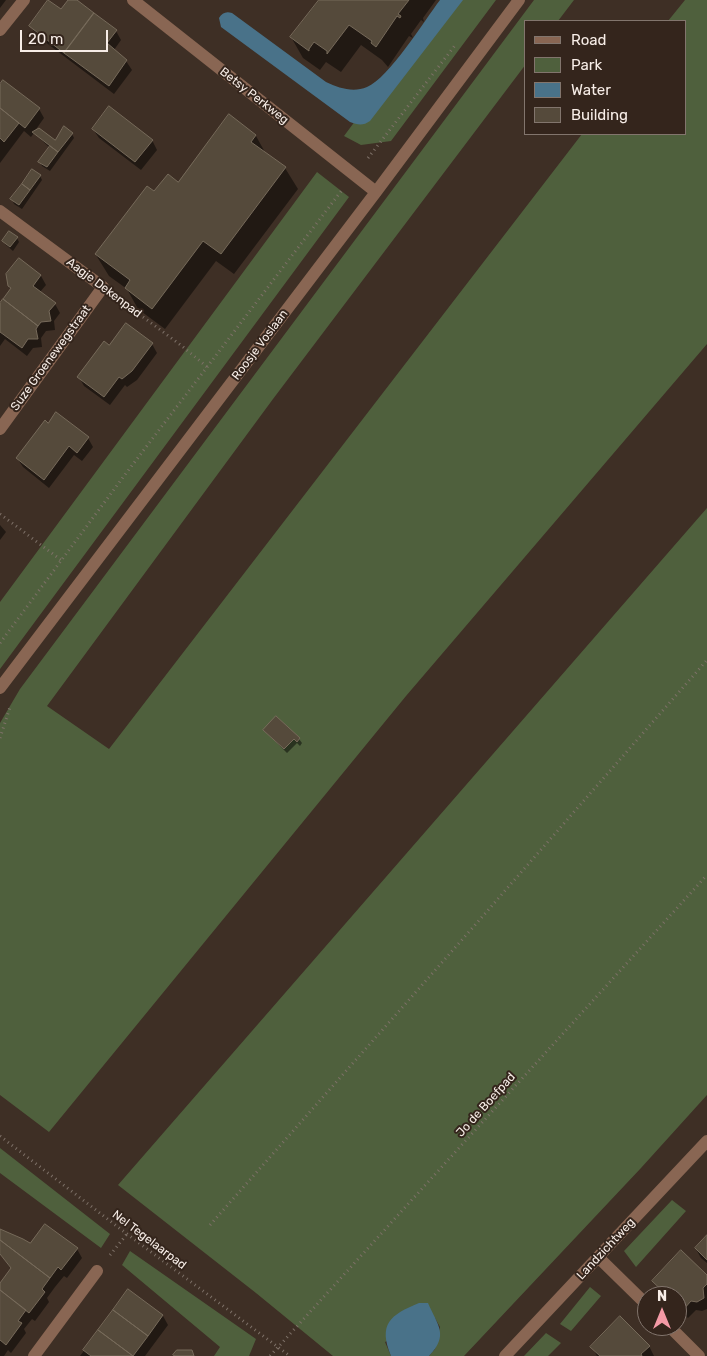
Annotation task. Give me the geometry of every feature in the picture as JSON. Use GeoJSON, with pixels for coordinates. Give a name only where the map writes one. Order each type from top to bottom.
{"type":"FeatureCollection","features":[{"type":"Feature","properties":{"kind":"street"},"geometry":{"type":"LineString","coordinates":[[0,30],[24,0]]}},
{"type":"Feature","properties":{"kind":"street","name":"Betsy Perkweg"},"geometry":{"type":"LineString","coordinates":[[133,0],[376,192]]}},
{"type":"Feature","properties":{"kind":"street","name":"Roosje Voslaan"},"geometry":{"type":"LineString","coordinates":[[0,688],[519,0]]}},
{"type":"Feature","properties":{"kind":"street","name":"Aagje Dekenpad"},"geometry":{"type":"LineString","coordinates":[[0,211],[103,287]]}},
{"type":"Feature","properties":{"kind":"street","name":"Suze Groenewegstraat"},"geometry":{"type":"LineString","coordinates":[[0,429],[103,287]]}},
{"type":"Feature","properties":{"kind":"street","name":"Landzichtweg"},"geometry":{"type":"LineString","coordinates":[[505,1356],[707,1140]]}},
{"type":"Feature","properties":{"kind":"street"},"geometry":{"type":"LineString","coordinates":[[598,1257],[637,1295]]}},
{"type":"Feature","properties":{"kind":"street"},"geometry":{"type":"LineString","coordinates":[[34,1356],[97,1271]]}},
{"type":"Feature","properties":{"kind":"street"},"geometry":{"type":"LineString","coordinates":[[678,1336],[699,1356]]}},
{"type":"Feature","properties":{"kind":"path"},"geometry":{"type":"LineString","coordinates":[[0,642],[207,367],[462,38]]}},
{"type":"Feature","properties":{"kind":"path","name":"Aagje Dekenpad"},"geometry":{"type":"LineString","coordinates":[[103,287],[207,367]]}},
{"type":"Feature","properties":{"kind":"path"},"geometry":{"type":"LineString","coordinates":[[0,514],[61,560]]}},
{"type":"Feature","properties":{"kind":"path"},"geometry":{"type":"LineString","coordinates":[[210,1225],[707,660]]}},
{"type":"Feature","properties":{"kind":"path","name":"Jo de Boefpad"},"geometry":{"type":"LineString","coordinates":[[270,1356],[277,1346],[707,875]]}},
{"type":"Feature","properties":{"kind":"path","name":"Nel Tegelaarpad"},"geometry":{"type":"LineString","coordinates":[[0,1136],[290,1356]]}},
{"type":"Feature","properties":{"kind":"path"},"geometry":{"type":"LineString","coordinates":[[117,1246],[127,1234]]}},
{"type":"Feature","properties":{"kind":"green space"},"geometry":{"type":"Polygon","coordinates":[[[445,0],[496,0],[391,141],[361,145],[344,136],[445,0]]]}},
{"type":"Feature","properties":{"kind":"green space"},"geometry":{"type":"Polygon","coordinates":[[[534,0],[574,0],[559,20],[524,20],[524,67],[273,399],[47,706],[109,749],[581,135],[687,135],[687,20],[669,20],[685,0],[707,0],[707,344],[406,696],[49,1132],[0,1095],[0,723],[20,689],[534,0]]]}},
{"type":"Feature","properties":{"kind":"green space"},"geometry":{"type":"Polygon","coordinates":[[[317,172],[349,197],[0,669],[0,602],[317,172]]]}},
{"type":"Feature","properties":{"kind":"green space"},"geometry":{"type":"Polygon","coordinates":[[[707,508],[707,1095],[464,1356],[429,1356],[435,1349],[440,1327],[435,1318],[385,1342],[391,1356],[333,1356],[118,1185],[707,508]]]}},
{"type":"Feature","properties":{"kind":"green space"},"geometry":{"type":"Polygon","coordinates":[[[0,1148],[110,1234],[101,1248],[0,1173],[0,1148]]]}},
{"type":"Feature","properties":{"kind":"green space"},"geometry":{"type":"Polygon","coordinates":[[[672,1200],[686,1211],[636,1267],[624,1251],[672,1200]]]}},
{"type":"Feature","properties":{"kind":"green space"},"geometry":{"type":"Polygon","coordinates":[[[130,1251],[256,1339],[249,1356],[214,1356],[220,1347],[122,1265],[130,1251]]]}},
{"type":"Feature","properties":{"kind":"green space"},"geometry":{"type":"Polygon","coordinates":[[[590,1287],[601,1296],[571,1331],[560,1324],[590,1287]]]}},
{"type":"Feature","properties":{"kind":"green space"},"geometry":{"type":"Polygon","coordinates":[[[546,1333],[561,1343],[548,1356],[524,1356],[546,1333]]]}},
{"type":"Feature","properties":{"kind":"water"},"geometry":{"type":"Polygon","coordinates":[[[440,0],[463,0],[370,121],[360,125],[350,122],[221,27],[219,18],[224,13],[232,13],[326,82],[341,88],[357,90],[376,82],[385,73],[406,48],[440,0]]]}},
{"type":"Feature","properties":{"kind":"water"},"geometry":{"type":"Polygon","coordinates":[[[419,1303],[428,1303],[440,1330],[439,1342],[429,1356],[391,1356],[386,1336],[386,1328],[389,1322],[401,1312],[419,1303]]]}},
{"type":"Feature","properties":{"kind":"building"},"geometry":{"type":"Polygon","coordinates":[[[48,0],[61,9],[68,0],[77,0],[94,13],[64,53],[29,26],[48,0]]]}},
{"type":"Feature","properties":{"kind":"building"},"geometry":{"type":"Polygon","coordinates":[[[319,0],[409,0],[398,14],[401,16],[400,18],[397,16],[376,47],[371,43],[372,41],[349,25],[327,54],[327,51],[314,42],[309,51],[290,37],[319,0]]]}},
{"type":"Feature","properties":{"kind":"building"},"geometry":{"type":"Polygon","coordinates":[[[94,13],[117,30],[107,43],[127,60],[109,86],[64,53],[94,13]]]}},
{"type":"Feature","properties":{"kind":"building"},"geometry":{"type":"Polygon","coordinates":[[[3,80],[40,108],[25,128],[0,108],[0,84],[3,80]]]}},
{"type":"Feature","properties":{"kind":"building"},"geometry":{"type":"Polygon","coordinates":[[[109,106],[153,140],[135,162],[92,129],[109,106]]]}},
{"type":"Feature","properties":{"kind":"building"},"geometry":{"type":"Polygon","coordinates":[[[0,108],[19,123],[4,142],[0,138],[0,108]]]}},
{"type":"Feature","properties":{"kind":"building"},"geometry":{"type":"Polygon","coordinates":[[[229,114],[256,135],[251,142],[286,167],[221,254],[203,241],[152,309],[125,288],[130,280],[95,254],[147,186],[154,191],[168,174],[178,182],[229,114]]]}},
{"type":"Feature","properties":{"kind":"building"},"geometry":{"type":"Polygon","coordinates":[[[64,126],[73,133],[58,152],[32,132],[39,128],[55,140],[64,126]]]}},
{"type":"Feature","properties":{"kind":"building"},"geometry":{"type":"Polygon","coordinates":[[[50,146],[58,152],[47,167],[38,162],[50,146]]]}},
{"type":"Feature","properties":{"kind":"building"},"geometry":{"type":"Polygon","coordinates":[[[32,169],[41,175],[30,190],[22,184],[32,169]]]}},
{"type":"Feature","properties":{"kind":"building"},"geometry":{"type":"Polygon","coordinates":[[[22,184],[30,190],[19,205],[10,199],[22,184]]]}},
{"type":"Feature","properties":{"kind":"building"},"geometry":{"type":"Polygon","coordinates":[[[9,231],[18,237],[10,247],[2,241],[9,231]]]}},
{"type":"Feature","properties":{"kind":"building"},"geometry":{"type":"Polygon","coordinates":[[[19,258],[41,275],[33,286],[56,303],[49,311],[51,321],[41,322],[38,326],[3,299],[11,288],[8,286],[6,274],[19,258]]]}},
{"type":"Feature","properties":{"kind":"building"},"geometry":{"type":"Polygon","coordinates":[[[3,299],[38,326],[36,329],[38,339],[28,339],[22,348],[0,332],[0,303],[3,299]]]}},
{"type":"Feature","properties":{"kind":"building"},"geometry":{"type":"Polygon","coordinates":[[[126,323],[153,343],[132,371],[122,379],[119,377],[104,397],[77,377],[104,341],[109,345],[126,323]]]}},
{"type":"Feature","properties":{"kind":"building"},"geometry":{"type":"Polygon","coordinates":[[[56,412],[89,437],[77,453],[69,446],[44,480],[16,458],[45,420],[48,423],[56,412]]]}},
{"type":"Feature","properties":{"kind":"building"},"geometry":{"type":"Polygon","coordinates":[[[276,716],[300,738],[297,742],[294,739],[284,749],[263,730],[276,716]]]}},
{"type":"Feature","properties":{"kind":"building"},"geometry":{"type":"Polygon","coordinates":[[[45,1224],[78,1248],[61,1270],[58,1267],[50,1278],[0,1240],[0,1229],[30,1243],[45,1224]]]}},
{"type":"Feature","properties":{"kind":"building"},"geometry":{"type":"Polygon","coordinates":[[[707,1235],[707,1260],[695,1248],[707,1235]]]}},
{"type":"Feature","properties":{"kind":"building"},"geometry":{"type":"Polygon","coordinates":[[[0,1240],[50,1278],[42,1289],[45,1292],[29,1313],[0,1290],[0,1283],[11,1268],[0,1254],[0,1240]]]}},
{"type":"Feature","properties":{"kind":"building"},"geometry":{"type":"Polygon","coordinates":[[[681,1250],[707,1275],[707,1284],[703,1288],[704,1298],[697,1302],[691,1301],[687,1306],[687,1286],[657,1286],[652,1281],[681,1250]]]}},
{"type":"Feature","properties":{"kind":"building"},"geometry":{"type":"Polygon","coordinates":[[[128,1289],[163,1315],[148,1336],[113,1310],[128,1289]]]}},
{"type":"Feature","properties":{"kind":"building"},"geometry":{"type":"Polygon","coordinates":[[[0,1290],[26,1310],[18,1321],[22,1323],[6,1345],[0,1340],[0,1290]]]}},
{"type":"Feature","properties":{"kind":"building"},"geometry":{"type":"Polygon","coordinates":[[[113,1310],[148,1336],[133,1356],[98,1330],[113,1310]]]}},
{"type":"Feature","properties":{"kind":"building"},"geometry":{"type":"Polygon","coordinates":[[[620,1316],[637,1333],[637,1336],[640,1336],[650,1346],[641,1354],[642,1356],[600,1356],[590,1347],[620,1316]]]}},
{"type":"Feature","properties":{"kind":"building"},"geometry":{"type":"Polygon","coordinates":[[[98,1330],[133,1356],[91,1356],[83,1350],[98,1330]]]}},
{"type":"Feature","properties":{"kind":"building"},"geometry":{"type":"Polygon","coordinates":[[[177,1350],[192,1350],[194,1356],[173,1355],[177,1350]]]}}]}
